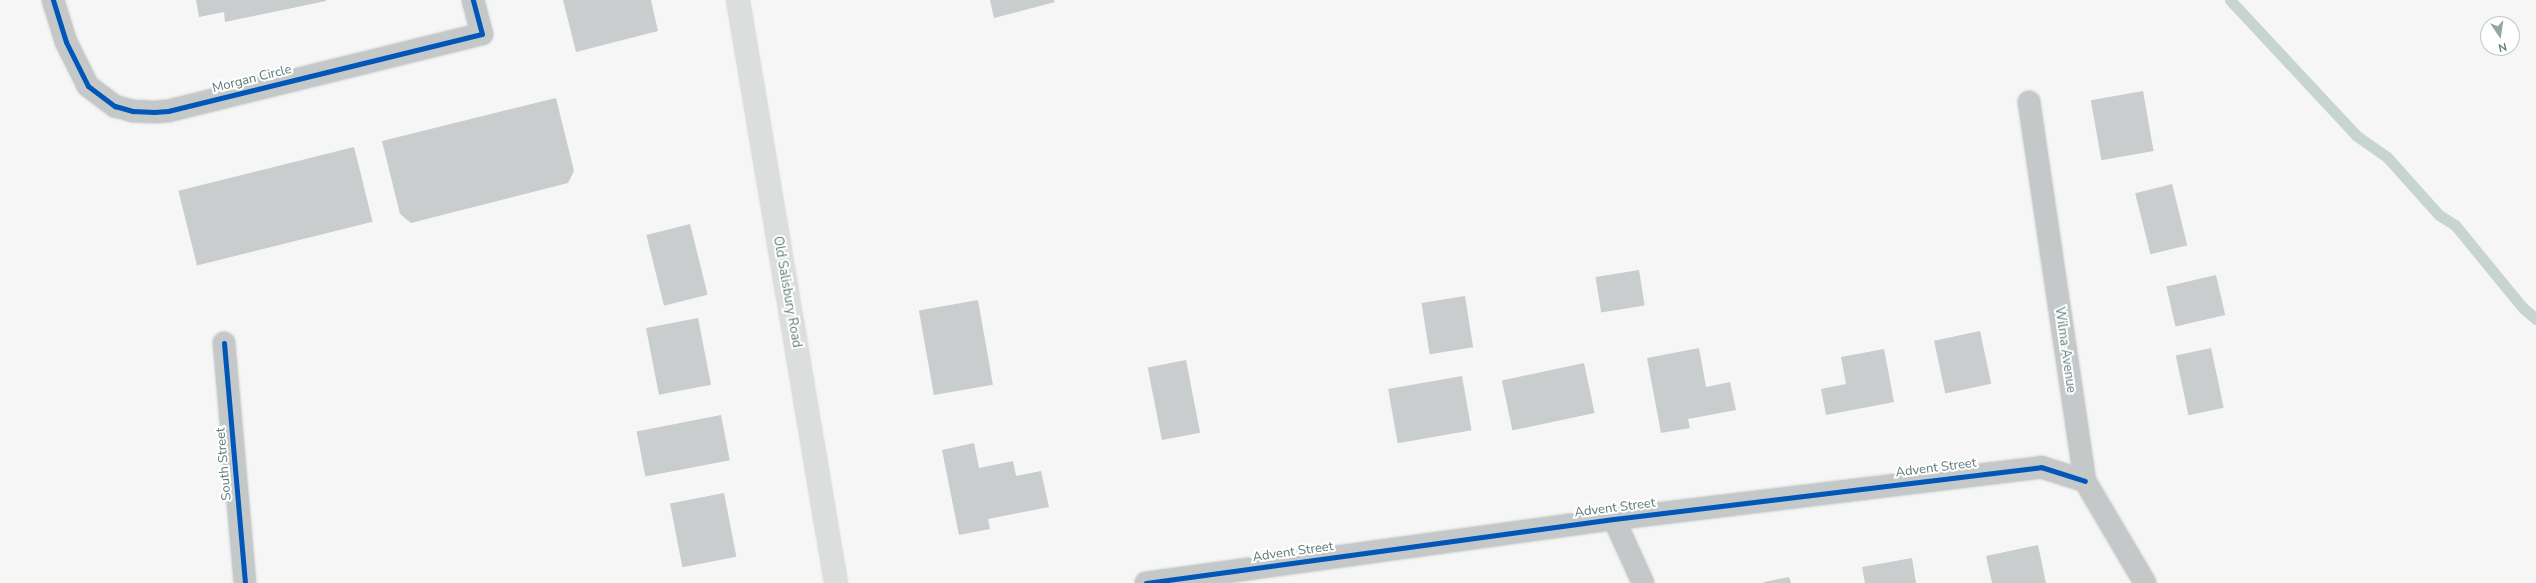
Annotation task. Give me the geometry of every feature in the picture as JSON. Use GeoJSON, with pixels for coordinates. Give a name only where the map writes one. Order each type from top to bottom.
{"type":"FeatureCollection","features":[{"type":"Feature","properties":{"kind":"main road","name":"Old Salisbury Road"},"geometry":{"type":"LineString","coordinates":[[738,0],[836,583]]}},
{"type":"Feature","properties":{"kind":"street","name":"Morgan Circle"},"geometry":{"type":"LineString","coordinates":[[53,0],[66,42],[88,86],[115,106],[134,111],[154,112],[168,111],[482,34],[473,0]]}},
{"type":"Feature","properties":{"kind":"street","name":"Wilma Avenue"},"geometry":{"type":"LineString","coordinates":[[2029,102],[2085,481],[2145,583]]}},
{"type":"Feature","properties":{"kind":"street","name":"South Street"},"geometry":{"type":"LineString","coordinates":[[224,343],[245,583]]}},
{"type":"Feature","properties":{"kind":"street","name":"Advent Street"},"geometry":{"type":"LineString","coordinates":[[1146,583],[1614,519],[2041,467],[2085,481]]}},
{"type":"Feature","properties":{"kind":"street"},"geometry":{"type":"LineString","coordinates":[[1614,519],[1643,583]]}},
{"type":"Feature","properties":{"kind":"building"},"geometry":{"type":"Polygon","coordinates":[[[196,0],[326,1],[225,22],[224,12],[199,17],[196,0]]]}},
{"type":"Feature","properties":{"kind":"building"},"geometry":{"type":"Polygon","coordinates":[[[563,0],[651,0],[658,31],[576,52],[563,0]]]}},
{"type":"Feature","properties":{"kind":"building"},"geometry":{"type":"Polygon","coordinates":[[[990,0],[1054,0],[1055,2],[994,18],[990,0]]]}},
{"type":"Feature","properties":{"kind":"building"},"geometry":{"type":"Polygon","coordinates":[[[2143,91],[2154,151],[2101,160],[2091,100],[2143,91]]]}},
{"type":"Feature","properties":{"kind":"building"},"geometry":{"type":"Polygon","coordinates":[[[556,98],[574,171],[568,183],[411,223],[400,214],[382,141],[556,98]]]}},
{"type":"Feature","properties":{"kind":"building"},"geometry":{"type":"Polygon","coordinates":[[[354,147],[373,222],[197,266],[178,191],[354,147]]]}},
{"type":"Feature","properties":{"kind":"building"},"geometry":{"type":"Polygon","coordinates":[[[2172,184],[2187,245],[2150,254],[2135,193],[2172,184]]]}},
{"type":"Feature","properties":{"kind":"building"},"geometry":{"type":"Polygon","coordinates":[[[690,224],[708,295],[664,306],[646,235],[690,224]]]}},
{"type":"Feature","properties":{"kind":"building"},"geometry":{"type":"Polygon","coordinates":[[[1639,270],[1645,306],[1601,312],[1596,277],[1639,270]]]}},
{"type":"Feature","properties":{"kind":"building"},"geometry":{"type":"Polygon","coordinates":[[[2216,275],[2225,315],[2176,326],[2166,286],[2216,275]]]}},
{"type":"Feature","properties":{"kind":"building"},"geometry":{"type":"Polygon","coordinates":[[[1465,296],[1473,347],[1430,354],[1422,303],[1465,296]]]}},
{"type":"Feature","properties":{"kind":"building"},"geometry":{"type":"Polygon","coordinates":[[[978,300],[993,385],[934,395],[919,310],[978,300]]]}},
{"type":"Feature","properties":{"kind":"building"},"geometry":{"type":"Polygon","coordinates":[[[698,318],[711,385],[659,395],[646,328],[698,318]]]}},
{"type":"Feature","properties":{"kind":"building"},"geometry":{"type":"Polygon","coordinates":[[[1980,331],[1991,384],[1945,394],[1934,341],[1980,331]]]}},
{"type":"Feature","properties":{"kind":"building"},"geometry":{"type":"Polygon","coordinates":[[[1699,348],[1706,387],[1730,382],[1736,410],[1688,419],[1690,428],[1661,433],[1647,358],[1699,348]]]}},
{"type":"Feature","properties":{"kind":"building"},"geometry":{"type":"Polygon","coordinates":[[[2211,348],[2224,408],[2188,415],[2176,355],[2211,348]]]}},
{"type":"Feature","properties":{"kind":"building"},"geometry":{"type":"Polygon","coordinates":[[[1884,349],[1894,402],[1826,415],[1821,389],[1846,384],[1841,357],[1884,349]]]}},
{"type":"Feature","properties":{"kind":"building"},"geometry":{"type":"Polygon","coordinates":[[[1186,360],[1200,433],[1162,440],[1148,367],[1186,360]]]}},
{"type":"Feature","properties":{"kind":"building"},"geometry":{"type":"Polygon","coordinates":[[[1584,363],[1595,413],[1512,430],[1502,380],[1584,363]]]}},
{"type":"Feature","properties":{"kind":"building"},"geometry":{"type":"Polygon","coordinates":[[[1462,376],[1472,430],[1398,443],[1388,389],[1462,376]]]}},
{"type":"Feature","properties":{"kind":"building"},"geometry":{"type":"Polygon","coordinates":[[[721,415],[730,460],[645,477],[637,431],[721,415]]]}},
{"type":"Feature","properties":{"kind":"building"},"geometry":{"type":"Polygon","coordinates":[[[974,443],[979,468],[1013,461],[1016,476],[1041,471],[1049,507],[988,519],[990,529],[959,535],[942,450],[974,443]]]}},
{"type":"Feature","properties":{"kind":"building"},"geometry":{"type":"Polygon","coordinates":[[[724,493],[736,557],[682,567],[670,503],[724,493]]]}},
{"type":"Feature","properties":{"kind":"building"},"geometry":{"type":"Polygon","coordinates":[[[2038,545],[2046,583],[1992,583],[1986,556],[2038,545]]]}},
{"type":"Feature","properties":{"kind":"building"},"geometry":{"type":"Polygon","coordinates":[[[1912,558],[1916,583],[1865,583],[1862,567],[1912,558]]]}},
{"type":"Feature","properties":{"kind":"building"},"geometry":{"type":"Polygon","coordinates":[[[1789,577],[1791,583],[1764,583],[1764,582],[1789,577]]]}},
{"type":"Feature","properties":{"kind":"waterway"},"geometry":{"type":"LineString","coordinates":[[2230,0],[2357,136],[2387,157],[2439,215],[2455,225],[2523,308],[2536,319]]}},
{"type":"Feature","properties":{"kind":"cycle path"},"geometry":{"type":"LineString","coordinates":[[53,0],[66,42],[88,86],[115,106],[133,111],[154,112],[168,111],[482,34],[473,0]]}},
{"type":"Feature","properties":{"kind":"cycle path"},"geometry":{"type":"LineString","coordinates":[[224,343],[245,583]]}},
{"type":"Feature","properties":{"kind":"cycle path"},"geometry":{"type":"LineString","coordinates":[[1146,583],[1614,519],[2041,467],[2085,481]]}}]}
